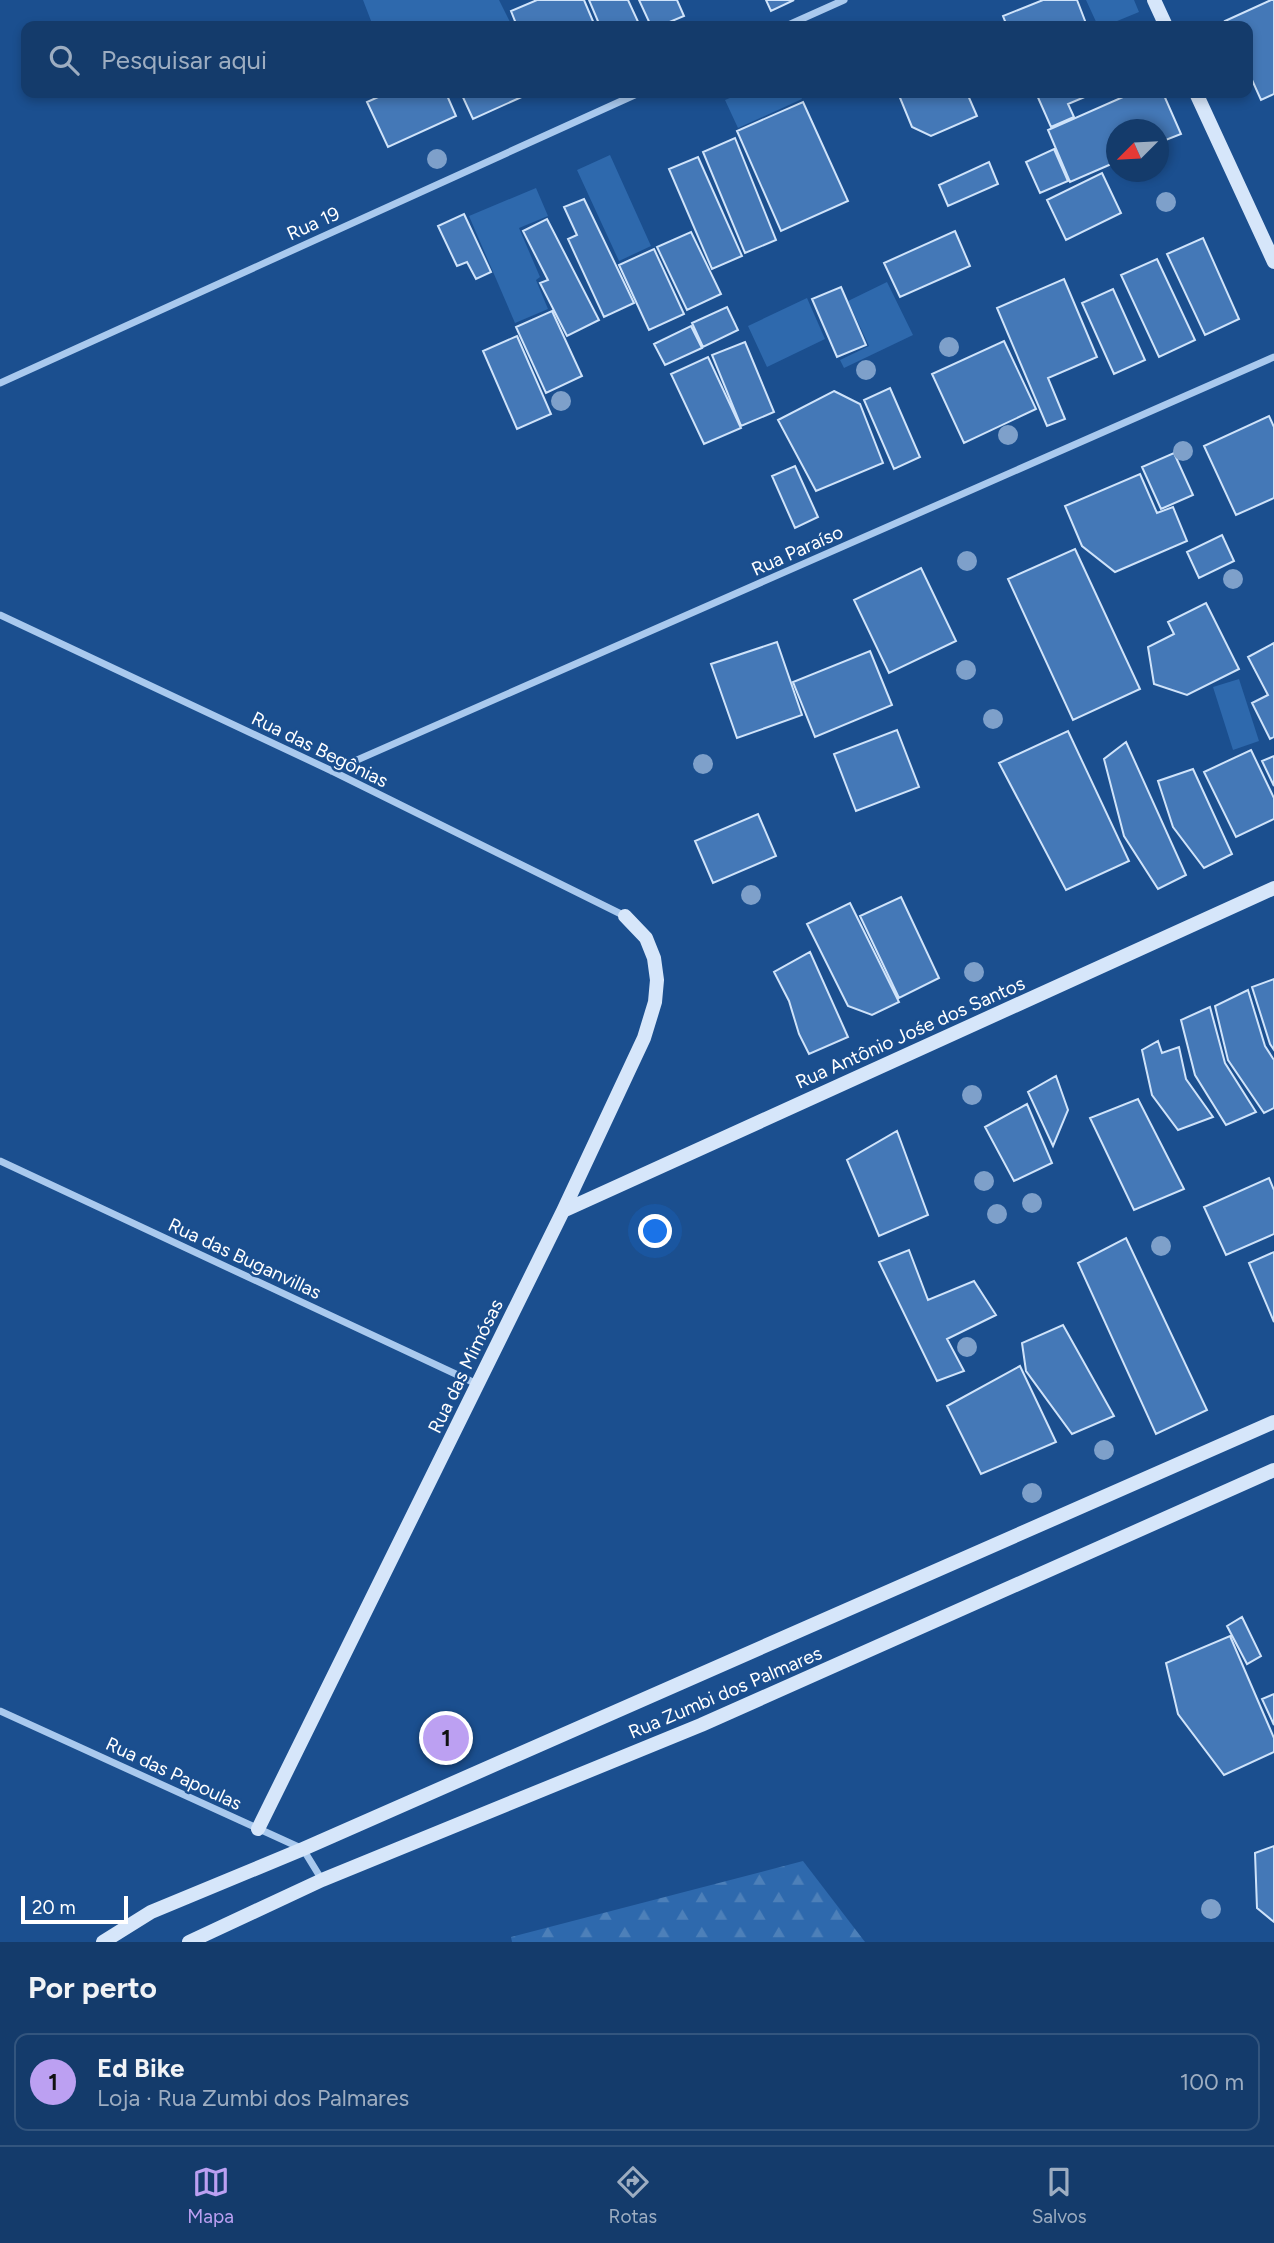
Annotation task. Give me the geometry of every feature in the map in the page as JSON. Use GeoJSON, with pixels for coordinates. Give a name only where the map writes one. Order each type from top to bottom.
{"type":"FeatureCollection","features":[{"type":"Feature","properties":{"kind":"street"},"geometry":{"type":"LineString","coordinates":[[797,21],[844,0]]}},
{"type":"Feature","properties":{"kind":"street"},"geometry":{"type":"LineString","coordinates":[[1154,0],[1164,21]]}},
{"type":"Feature","properties":{"kind":"street","name":"Rua 19"},"geometry":{"type":"LineString","coordinates":[[0,383],[628,98]]}},
{"type":"Feature","properties":{"kind":"street"},"geometry":{"type":"LineString","coordinates":[[1198,98],[1274,262]]}},
{"type":"Feature","properties":{"kind":"street","name":"Rua Paraíso"},"geometry":{"type":"LineString","coordinates":[[332,772],[1274,357]]}},
{"type":"Feature","properties":{"kind":"street","name":"Rua das Begônias"},"geometry":{"type":"LineString","coordinates":[[0,615],[332,772],[625,916]]}},
{"type":"Feature","properties":{"kind":"street","name":"Rua Antônio Jośe dos Santos"},"geometry":{"type":"LineString","coordinates":[[563,1211],[1274,888]]}},
{"type":"Feature","properties":{"kind":"street","name":"Rua das Mimósas"},"geometry":{"type":"LineString","coordinates":[[258,1829],[563,1211],[644,1038],[657,980],[654,958],[646,939],[625,916]]}},
{"type":"Feature","properties":{"kind":"street","name":"Rua das Buganvillas"},"geometry":{"type":"LineString","coordinates":[[0,1160],[477,1384]]}},
{"type":"Feature","properties":{"kind":"street","name":"Rua Zumbi dos Palmares"},"geometry":{"type":"LineString","coordinates":[[103,1942],[152,1912],[303,1849],[1274,1422]]}},
{"type":"Feature","properties":{"kind":"street","name":"Rua Zumbi dos Palmares"},"geometry":{"type":"LineString","coordinates":[[196,1940],[322,1880],[701,1725],[1274,1470]]}},
{"type":"Feature","properties":{"kind":"street","name":"Rua das Papoulas"},"geometry":{"type":"LineString","coordinates":[[0,1711],[303,1849]]}},
{"type":"Feature","properties":{"kind":"street"},"geometry":{"type":"LineString","coordinates":[[303,1849],[322,1880]]}},
{"type":"Feature","properties":{"kind":"green space"},"geometry":{"type":"Polygon","coordinates":[[[363,0],[499,0],[510,21],[371,21],[363,0]]]}},
{"type":"Feature","properties":{"kind":"green space"},"geometry":{"type":"Polygon","coordinates":[[[1086,0],[1134,0],[1139,12],[1117,21],[1096,21],[1086,0]]]}},
{"type":"Feature","properties":{"kind":"green space"},"geometry":{"type":"Polygon","coordinates":[[[730,98],[802,99],[738,128],[725,100],[730,98]]]}},
{"type":"Feature","properties":{"kind":"green space"},"geometry":{"type":"Polygon","coordinates":[[[610,155],[651,246],[619,261],[577,170],[610,155]]]}},
{"type":"Feature","properties":{"kind":"green space"},"geometry":{"type":"Polygon","coordinates":[[[536,188],[548,216],[519,228],[540,277],[536,280],[548,309],[515,323],[469,216],[536,188]]]}},
{"type":"Feature","properties":{"kind":"green space"},"geometry":{"type":"Polygon","coordinates":[[[887,282],[913,335],[844,368],[840,360],[869,346],[848,301],[887,282]]]}},
{"type":"Feature","properties":{"kind":"green space"},"geometry":{"type":"Polygon","coordinates":[[[807,298],[825,339],[767,367],[748,326],[807,298]]]}},
{"type":"Feature","properties":{"kind":"green space"},"geometry":{"type":"Polygon","coordinates":[[[1239,679],[1259,741],[1233,750],[1213,687],[1239,679]]]}},
{"type":"Feature","properties":{"kind":"green space"},"geometry":{"type":"Polygon","coordinates":[[[803,1861],[865,1942],[512,1942],[511,1937],[803,1861]]]}},
{"type":"Feature","properties":{"kind":"building"},"geometry":{"type":"Polygon","coordinates":[[[537,0],[584,0],[593,21],[515,21],[511,11],[537,0]]]}},
{"type":"Feature","properties":{"kind":"building"},"geometry":{"type":"Polygon","coordinates":[[[589,0],[628,0],[638,21],[598,21],[589,0]]]}},
{"type":"Feature","properties":{"kind":"building"},"geometry":{"type":"Polygon","coordinates":[[[639,0],[677,0],[684,16],[672,21],[649,21],[639,0]]]}},
{"type":"Feature","properties":{"kind":"building"},"geometry":{"type":"Polygon","coordinates":[[[766,0],[794,0],[771,11],[766,0]]]}},
{"type":"Feature","properties":{"kind":"building"},"geometry":{"type":"Polygon","coordinates":[[[1043,0],[1077,0],[1085,21],[1005,21],[1003,16],[1043,0]]]}},
{"type":"Feature","properties":{"kind":"building"},"geometry":{"type":"Polygon","coordinates":[[[1274,0],[1274,94],[1261,100],[1253,82],[1253,21],[1225,21],[1274,0]]]}},
{"type":"Feature","properties":{"kind":"building"},"geometry":{"type":"Polygon","coordinates":[[[376,98],[448,98],[456,116],[388,147],[367,102],[376,98]]]}},
{"type":"Feature","properties":{"kind":"building"},"geometry":{"type":"Polygon","coordinates":[[[463,98],[519,98],[473,119],[463,98]]]}},
{"type":"Feature","properties":{"kind":"building"},"geometry":{"type":"Polygon","coordinates":[[[900,98],[969,98],[977,116],[931,136],[912,127],[900,98]]]}},
{"type":"Feature","properties":{"kind":"building"},"geometry":{"type":"Polygon","coordinates":[[[1038,98],[1082,98],[1068,104],[1074,117],[1051,127],[1038,98]]]}},
{"type":"Feature","properties":{"kind":"building"},"geometry":{"type":"Polygon","coordinates":[[[1121,98],[1165,98],[1181,134],[1169,139],[1169,119],[1106,119],[1106,166],[1070,182],[1048,130],[1121,98]]]}},
{"type":"Feature","properties":{"kind":"building"},"geometry":{"type":"Polygon","coordinates":[[[803,102],[848,201],[781,231],[737,131],[803,102]]]}},
{"type":"Feature","properties":{"kind":"building"},"geometry":{"type":"Polygon","coordinates":[[[735,138],[776,240],[745,253],[703,152],[735,138]]]}},
{"type":"Feature","properties":{"kind":"building"},"geometry":{"type":"Polygon","coordinates":[[[1054,149],[1068,181],[1040,193],[1026,162],[1054,149]]]}},
{"type":"Feature","properties":{"kind":"building"},"geometry":{"type":"Polygon","coordinates":[[[698,157],[742,256],[712,269],[669,169],[698,157]]]}},
{"type":"Feature","properties":{"kind":"building"},"geometry":{"type":"Polygon","coordinates":[[[989,162],[998,184],[948,206],[939,185],[989,162]]]}},
{"type":"Feature","properties":{"kind":"building"},"geometry":{"type":"Polygon","coordinates":[[[1102,173],[1121,213],[1066,240],[1047,200],[1102,173]]]}},
{"type":"Feature","properties":{"kind":"building"},"geometry":{"type":"Polygon","coordinates":[[[584,199],[634,303],[604,317],[568,239],[577,235],[564,207],[584,199]]]}},
{"type":"Feature","properties":{"kind":"building"},"geometry":{"type":"Polygon","coordinates":[[[464,214],[491,272],[476,279],[467,262],[457,266],[438,226],[464,214]]]}},
{"type":"Feature","properties":{"kind":"building"},"geometry":{"type":"Polygon","coordinates":[[[547,219],[599,320],[567,336],[540,283],[548,280],[523,231],[547,219]]]}},
{"type":"Feature","properties":{"kind":"building"},"geometry":{"type":"Polygon","coordinates":[[[955,231],[970,266],[900,297],[884,263],[955,231]]]}},
{"type":"Feature","properties":{"kind":"building"},"geometry":{"type":"Polygon","coordinates":[[[691,232],[721,294],[687,310],[657,247],[691,232]]]}},
{"type":"Feature","properties":{"kind":"building"},"geometry":{"type":"Polygon","coordinates":[[[1203,238],[1239,319],[1205,335],[1167,254],[1203,238]]]}},
{"type":"Feature","properties":{"kind":"building"},"geometry":{"type":"Polygon","coordinates":[[[654,249],[684,314],[649,330],[619,265],[654,249]]]}},
{"type":"Feature","properties":{"kind":"building"},"geometry":{"type":"Polygon","coordinates":[[[1157,259],[1195,340],[1159,357],[1121,275],[1157,259]]]}},
{"type":"Feature","properties":{"kind":"building"},"geometry":{"type":"Polygon","coordinates":[[[1064,279],[1097,357],[1048,378],[1065,419],[1047,426],[997,308],[1064,279]]]}},
{"type":"Feature","properties":{"kind":"building"},"geometry":{"type":"Polygon","coordinates":[[[841,287],[866,345],[837,357],[812,299],[841,287]]]}},
{"type":"Feature","properties":{"kind":"building"},"geometry":{"type":"Polygon","coordinates":[[[1113,289],[1145,360],[1114,374],[1082,303],[1113,289]]]}},
{"type":"Feature","properties":{"kind":"building"},"geometry":{"type":"Polygon","coordinates":[[[727,307],[738,330],[703,347],[692,323],[727,307]]]}},
{"type":"Feature","properties":{"kind":"building"},"geometry":{"type":"Polygon","coordinates":[[[552,311],[582,376],[546,393],[516,327],[552,311]]]}},
{"type":"Feature","properties":{"kind":"building"},"geometry":{"type":"Polygon","coordinates":[[[691,326],[702,348],[665,365],[654,344],[691,326]]]}},
{"type":"Feature","properties":{"kind":"building"},"geometry":{"type":"Polygon","coordinates":[[[517,336],[551,414],[517,429],[483,351],[517,336]]]}},
{"type":"Feature","properties":{"kind":"building"},"geometry":{"type":"Polygon","coordinates":[[[1004,341],[1036,409],[964,443],[932,374],[1004,341]]]}},
{"type":"Feature","properties":{"kind":"building"},"geometry":{"type":"Polygon","coordinates":[[[745,342],[774,412],[741,426],[712,355],[745,342]]]}},
{"type":"Feature","properties":{"kind":"building"},"geometry":{"type":"Polygon","coordinates":[[[708,357],[741,428],[704,444],[671,374],[708,357]]]}},
{"type":"Feature","properties":{"kind":"building"},"geometry":{"type":"Polygon","coordinates":[[[890,388],[920,457],[894,469],[864,400],[890,388]]]}},
{"type":"Feature","properties":{"kind":"building"},"geometry":{"type":"Polygon","coordinates":[[[834,391],[860,404],[883,463],[816,491],[778,420],[834,391]]]}},
{"type":"Feature","properties":{"kind":"building"},"geometry":{"type":"Polygon","coordinates":[[[1269,416],[1274,427],[1274,498],[1236,515],[1204,446],[1269,416]]]}},
{"type":"Feature","properties":{"kind":"building"},"geometry":{"type":"Polygon","coordinates":[[[1174,453],[1193,495],[1161,509],[1142,467],[1174,453]]]}},
{"type":"Feature","properties":{"kind":"building"},"geometry":{"type":"Polygon","coordinates":[[[795,466],[818,517],[795,528],[772,476],[795,466]]]}},
{"type":"Feature","properties":{"kind":"building"},"geometry":{"type":"Polygon","coordinates":[[[1140,474],[1157,513],[1173,507],[1187,541],[1115,572],[1082,546],[1065,506],[1140,474]]]}},
{"type":"Feature","properties":{"kind":"building"},"geometry":{"type":"Polygon","coordinates":[[[1222,535],[1234,561],[1199,578],[1187,552],[1222,535]]]}},
{"type":"Feature","properties":{"kind":"building"},"geometry":{"type":"Polygon","coordinates":[[[1075,549],[1140,689],[1073,720],[1008,579],[1075,549]]]}},
{"type":"Feature","properties":{"kind":"building"},"geometry":{"type":"Polygon","coordinates":[[[921,568],[956,641],[889,673],[854,600],[921,568]]]}},
{"type":"Feature","properties":{"kind":"building"},"geometry":{"type":"Polygon","coordinates":[[[1206,603],[1239,669],[1187,695],[1154,684],[1148,647],[1174,634],[1168,622],[1206,603]]]}},
{"type":"Feature","properties":{"kind":"building"},"geometry":{"type":"Polygon","coordinates":[[[777,642],[802,715],[737,738],[711,664],[777,642]]]}},
{"type":"Feature","properties":{"kind":"building"},"geometry":{"type":"Polygon","coordinates":[[[1274,643],[1274,737],[1270,739],[1252,703],[1268,695],[1248,657],[1274,643]]]}},
{"type":"Feature","properties":{"kind":"building"},"geometry":{"type":"Polygon","coordinates":[[[870,651],[892,705],[815,737],[793,682],[870,651]]]}},
{"type":"Feature","properties":{"kind":"building"},"geometry":{"type":"Polygon","coordinates":[[[897,730],[919,787],[856,811],[834,754],[897,730]]]}},
{"type":"Feature","properties":{"kind":"building"},"geometry":{"type":"Polygon","coordinates":[[[1068,731],[1129,861],[1066,890],[999,763],[1068,731]]]}},
{"type":"Feature","properties":{"kind":"building"},"geometry":{"type":"Polygon","coordinates":[[[1126,742],[1186,875],[1158,889],[1124,836],[1104,759],[1126,742]]]}},
{"type":"Feature","properties":{"kind":"building"},"geometry":{"type":"Polygon","coordinates":[[[1251,750],[1274,798],[1274,819],[1236,837],[1204,772],[1251,750]]]}},
{"type":"Feature","properties":{"kind":"building"},"geometry":{"type":"Polygon","coordinates":[[[1274,756],[1274,786],[1262,761],[1274,756]]]}},
{"type":"Feature","properties":{"kind":"building"},"geometry":{"type":"Polygon","coordinates":[[[1193,769],[1232,854],[1204,868],[1173,827],[1158,781],[1193,769]]]}},
{"type":"Feature","properties":{"kind":"building"},"geometry":{"type":"Polygon","coordinates":[[[758,814],[776,856],[713,883],[695,841],[758,814]]]}},
{"type":"Feature","properties":{"kind":"building"},"geometry":{"type":"Polygon","coordinates":[[[901,897],[939,978],[899,998],[860,916],[901,897]]]}},
{"type":"Feature","properties":{"kind":"building"},"geometry":{"type":"Polygon","coordinates":[[[850,903],[899,1002],[872,1015],[848,1006],[807,924],[850,903]]]}},
{"type":"Feature","properties":{"kind":"building"},"geometry":{"type":"Polygon","coordinates":[[[810,952],[848,1037],[809,1054],[799,1034],[789,1001],[774,972],[810,952]]]}},
{"type":"Feature","properties":{"kind":"building"},"geometry":{"type":"Polygon","coordinates":[[[1274,979],[1274,1050],[1252,987],[1274,979]]]}},
{"type":"Feature","properties":{"kind":"building"},"geometry":{"type":"Polygon","coordinates":[[[1248,990],[1265,1046],[1274,1060],[1274,1108],[1264,1113],[1228,1060],[1215,1006],[1248,990]]]}},
{"type":"Feature","properties":{"kind":"building"},"geometry":{"type":"Polygon","coordinates":[[[1210,1007],[1225,1063],[1256,1112],[1226,1125],[1195,1075],[1181,1020],[1210,1007]]]}},
{"type":"Feature","properties":{"kind":"building"},"geometry":{"type":"Polygon","coordinates":[[[1158,1041],[1162,1053],[1179,1047],[1186,1079],[1213,1117],[1178,1130],[1152,1095],[1142,1050],[1158,1041]]]}},
{"type":"Feature","properties":{"kind":"building"},"geometry":{"type":"Polygon","coordinates":[[[1056,1076],[1068,1110],[1053,1146],[1028,1092],[1056,1076]]]}},
{"type":"Feature","properties":{"kind":"building"},"geometry":{"type":"Polygon","coordinates":[[[1138,1099],[1184,1189],[1134,1210],[1090,1118],[1138,1099]]]}},
{"type":"Feature","properties":{"kind":"building"},"geometry":{"type":"Polygon","coordinates":[[[1027,1104],[1052,1163],[1014,1181],[985,1127],[1027,1104]]]}},
{"type":"Feature","properties":{"kind":"building"},"geometry":{"type":"Polygon","coordinates":[[[897,1131],[928,1215],[879,1236],[847,1160],[897,1131]]]}},
{"type":"Feature","properties":{"kind":"building"},"geometry":{"type":"Polygon","coordinates":[[[1269,1178],[1274,1190],[1274,1234],[1226,1255],[1204,1207],[1269,1178]]]}},
{"type":"Feature","properties":{"kind":"building"},"geometry":{"type":"Polygon","coordinates":[[[1126,1238],[1207,1410],[1156,1434],[1078,1263],[1126,1238]]]}},
{"type":"Feature","properties":{"kind":"building"},"geometry":{"type":"Polygon","coordinates":[[[909,1250],[928,1300],[974,1281],[996,1315],[947,1339],[964,1371],[937,1381],[879,1262],[909,1250]]]}},
{"type":"Feature","properties":{"kind":"building"},"geometry":{"type":"Polygon","coordinates":[[[1274,1252],[1274,1322],[1249,1263],[1274,1252]]]}},
{"type":"Feature","properties":{"kind":"building"},"geometry":{"type":"Polygon","coordinates":[[[1063,1325],[1114,1416],[1072,1434],[1026,1371],[1022,1343],[1063,1325]]]}},
{"type":"Feature","properties":{"kind":"building"},"geometry":{"type":"Polygon","coordinates":[[[1020,1366],[1056,1442],[981,1474],[947,1406],[1020,1366]]]}},
{"type":"Feature","properties":{"kind":"building"},"geometry":{"type":"Polygon","coordinates":[[[1242,1617],[1261,1656],[1247,1664],[1227,1626],[1242,1617]]]}},
{"type":"Feature","properties":{"kind":"building"},"geometry":{"type":"Polygon","coordinates":[[[1230,1636],[1274,1738],[1274,1752],[1224,1775],[1178,1714],[1166,1663],[1230,1636]]]}},
{"type":"Feature","properties":{"kind":"building"},"geometry":{"type":"Polygon","coordinates":[[[1274,1694],[1274,1725],[1262,1699],[1274,1694]]]}},
{"type":"Feature","properties":{"kind":"building"},"geometry":{"type":"Polygon","coordinates":[[[1274,1846],[1274,1922],[1257,1908],[1255,1853],[1274,1846]]]}},
{"type":"Feature","properties":{"kind":"place","name":"Ed Bike"},"geometry":{"type":"Point","coordinates":[446,1738]}}]}
